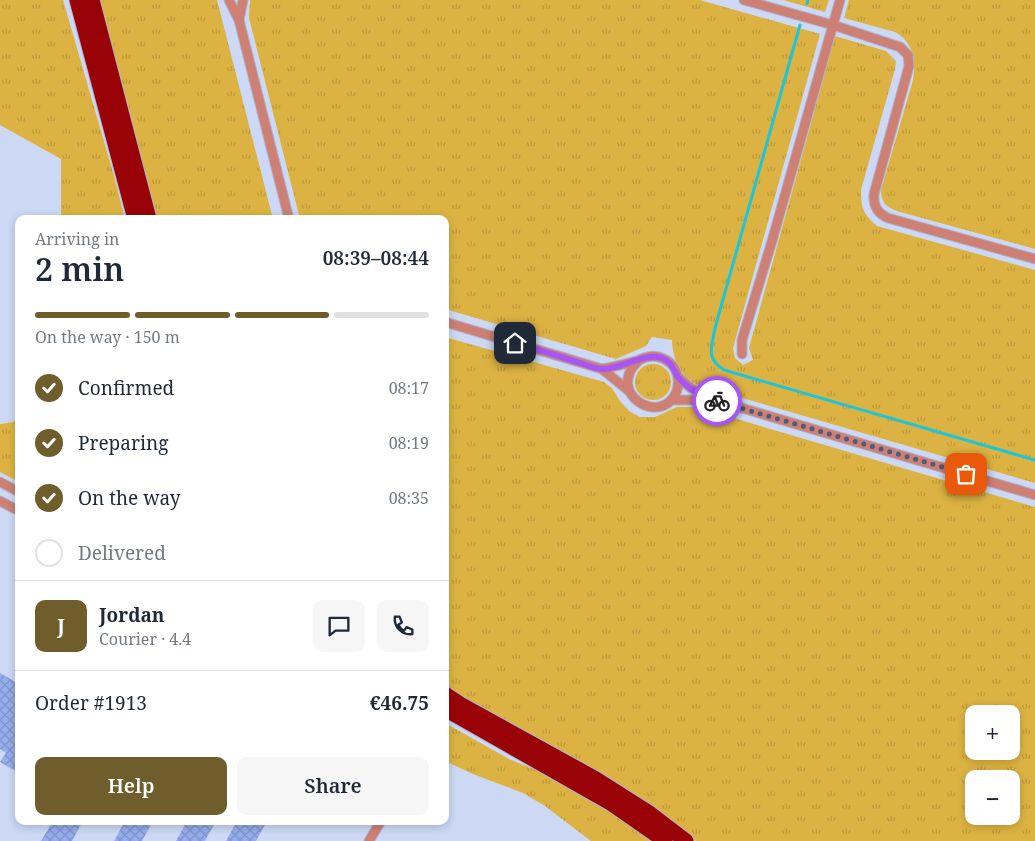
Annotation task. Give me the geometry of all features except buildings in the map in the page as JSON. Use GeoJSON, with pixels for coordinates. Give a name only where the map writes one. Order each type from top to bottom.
{"type":"FeatureCollection","features":[{"type":"Feature","properties":{"kind":"highway"},"geometry":{"type":"LineString","coordinates":[[77,0],[134,215]]}},
{"type":"Feature","properties":{"kind":"highway"},"geometry":{"type":"LineString","coordinates":[[92,0],[148,215]]}},
{"type":"Feature","properties":{"kind":"highway"},"geometry":{"type":"LineString","coordinates":[[449,696],[596,779],[648,812],[686,841]]}},
{"type":"Feature","properties":{"kind":"highway"},"geometry":{"type":"LineString","coordinates":[[449,713],[604,799],[665,841]]}},
{"type":"Feature","properties":{"kind":"street"},"geometry":{"type":"LineString","coordinates":[[229,0],[239,20],[288,215]]}},
{"type":"Feature","properties":{"kind":"street"},"geometry":{"type":"LineString","coordinates":[[239,20],[243,0]]}},
{"type":"Feature","properties":{"kind":"street"},"geometry":{"type":"LineString","coordinates":[[744,0],[833,25],[900,47],[908,55],[909,60],[874,194],[873,200],[878,212],[888,218],[1035,258]]}},
{"type":"Feature","properties":{"kind":"street"},"geometry":{"type":"LineString","coordinates":[[742,354],[742,340],[840,0]]}},
{"type":"Feature","properties":{"kind":"street"},"geometry":{"type":"LineString","coordinates":[[449,323],[602,369],[629,391],[640,404],[648,407],[664,405],[676,393],[678,377],[675,369],[670,362],[662,358],[646,357],[638,361],[602,369]]}},
{"type":"Feature","properties":{"kind":"street"},"geometry":{"type":"LineString","coordinates":[[629,391],[628,374],[638,361]]}},
{"type":"Feature","properties":{"kind":"street"},"geometry":{"type":"LineString","coordinates":[[678,377],[709,400]]}},
{"type":"Feature","properties":{"kind":"street"},"geometry":{"type":"LineString","coordinates":[[671,400],[709,400],[1035,495]]}},
{"type":"Feature","properties":{"kind":"street"},"geometry":{"type":"LineString","coordinates":[[0,482],[15,490]]}},
{"type":"Feature","properties":{"kind":"street"},"geometry":{"type":"LineString","coordinates":[[0,501],[15,509]]}},
{"type":"Feature","properties":{"kind":"street"},"geometry":{"type":"LineString","coordinates":[[369,841],[379,825]]}},
{"type":"Feature","properties":{"kind":"green space"},"geometry":{"type":"Polygon","coordinates":[[[0,0],[63,0],[124,215],[61,215],[61,159],[0,125],[0,0]]]}},
{"type":"Feature","properties":{"kind":"green space"},"geometry":{"type":"Polygon","coordinates":[[[96,0],[217,0],[272,215],[152,215],[96,0]]]}},
{"type":"Feature","properties":{"kind":"green space"},"geometry":{"type":"Polygon","coordinates":[[[250,0],[700,0],[820,34],[733,348],[735,358],[743,365],[753,360],[749,348],[835,36],[886,51],[896,61],[895,69],[861,190],[864,210],[877,226],[1035,270],[1035,483],[698,385],[691,382],[679,368],[673,351],[672,340],[652,337],[646,346],[616,359],[449,310],[449,215],[299,215],[249,18],[250,0]]]}},
{"type":"Feature","properties":{"kind":"green space"},"geometry":{"type":"Polygon","coordinates":[[[783,0],[829,0],[825,12],[783,0]]]}},
{"type":"Feature","properties":{"kind":"green space"},"geometry":{"type":"Polygon","coordinates":[[[849,0],[1035,0],[1035,249],[900,212],[892,209],[884,202],[881,190],[913,80],[914,59],[906,41],[895,32],[844,18],[849,0]]]}},
{"type":"Feature","properties":{"kind":"green space"},"geometry":{"type":"Polygon","coordinates":[[[449,338],[604,382],[612,388],[629,411],[640,417],[655,417],[677,407],[696,407],[1035,507],[1035,841],[696,841],[658,813],[449,689],[449,338]]]}},
{"type":"Feature","properties":{"kind":"green space"},"geometry":{"type":"Polygon","coordinates":[[[653,364],[660,365],[666,369],[670,375],[670,389],[666,395],[660,399],[653,400],[646,399],[640,395],[636,389],[635,382],[636,375],[640,369],[646,365],[653,364]]]}},
{"type":"Feature","properties":{"kind":"green space"},"geometry":{"type":"Polygon","coordinates":[[[15,420],[15,480],[0,472],[0,424],[13,422],[15,420]]]}},
{"type":"Feature","properties":{"kind":"green space"},"geometry":{"type":"Polygon","coordinates":[[[449,725],[509,759],[553,777],[628,823],[653,841],[591,841],[545,806],[523,793],[449,763],[449,725]]]}},
{"type":"Feature","properties":{"kind":"waterway"},"geometry":{"type":"LineString","coordinates":[[807,4],[808,0]]}},
{"type":"Feature","properties":{"kind":"waterway"},"geometry":{"type":"LineString","coordinates":[[800,25],[715,328],[711,351],[714,361],[724,370],[1035,460]]}},
{"type":"Feature","properties":{"kind":"way so far"},"geometry":{"type":"LineString","coordinates":[[717,401],[966,474]]}},
{"type":"Feature","properties":{"kind":"route"},"geometry":{"type":"LineString","coordinates":[[515,343],[602,369],[638,361],[646,357],[662,358],[670,362],[678,377],[691,388],[709,400],[717,401]]}}]}
